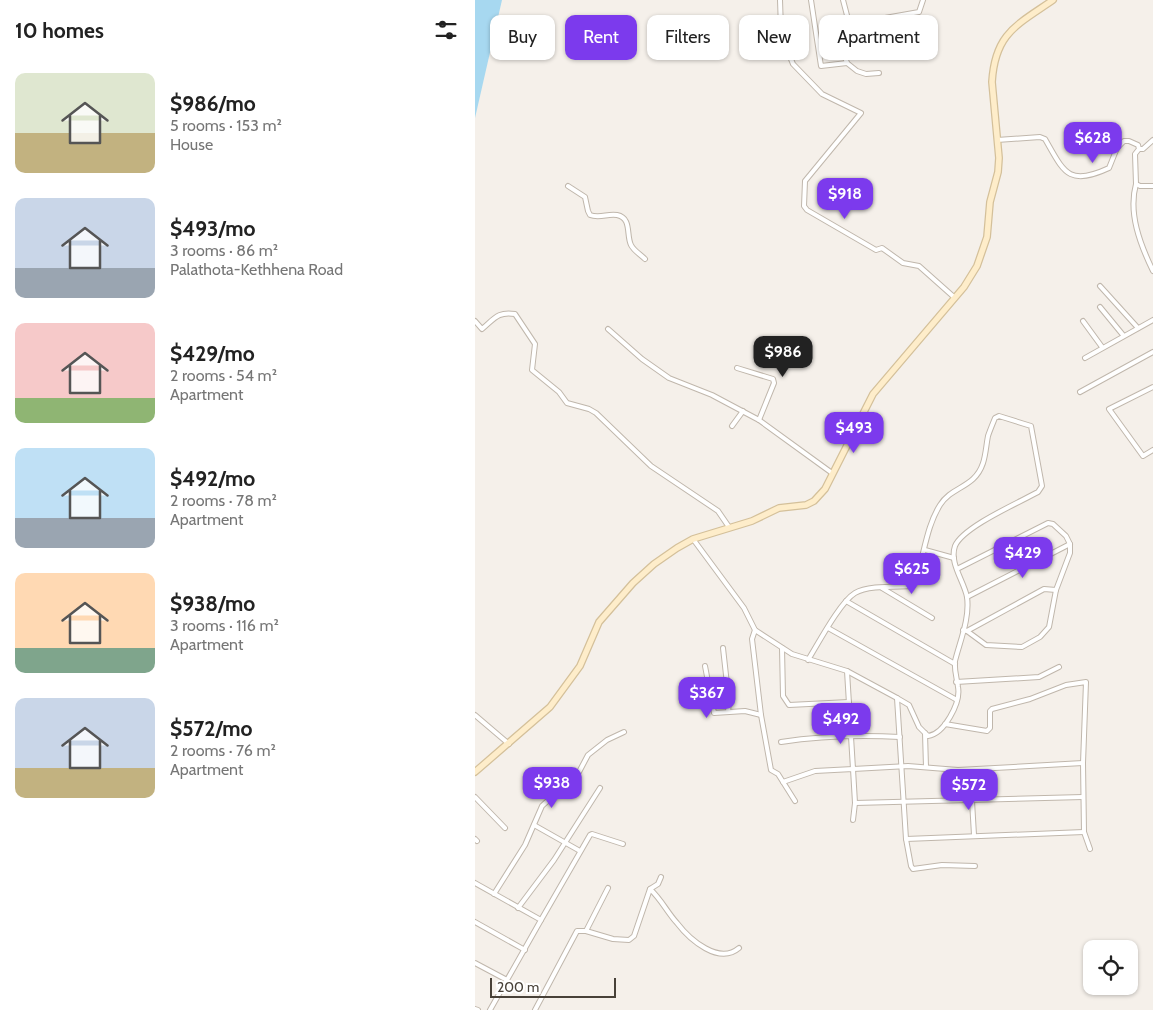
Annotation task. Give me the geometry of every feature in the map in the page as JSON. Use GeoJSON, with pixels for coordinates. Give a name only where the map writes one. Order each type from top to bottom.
{"type":"FeatureCollection","features":[{"type":"Feature","properties":{"kind":"street"},"geometry":{"type":"LineString","coordinates":[[780,0],[781,29],[793,64],[822,94],[861,113],[805,181],[804,206],[807,210],[876,250],[882,248],[903,263],[919,266],[955,298]]}},
{"type":"Feature","properties":{"kind":"street"},"geometry":{"type":"LineString","coordinates":[[811,0],[821,66],[847,63]]}},
{"type":"Feature","properties":{"kind":"street"},"geometry":{"type":"LineString","coordinates":[[843,0],[847,15]]}},
{"type":"Feature","properties":{"kind":"street"},"geometry":{"type":"LineString","coordinates":[[898,15],[919,12],[923,0]]}},
{"type":"Feature","properties":{"kind":"street"},"geometry":{"type":"LineString","coordinates":[[475,772],[550,707],[580,666],[599,622],[633,583],[654,564],[693,539],[752,520],[779,508],[807,505],[814,501],[825,489],[873,394],[955,298],[973,274],[987,237],[990,202],[998,172],[999,151],[992,77],[996,59],[1003,40],[1013,28],[1053,0]]}},
{"type":"Feature","properties":{"kind":"street"},"geometry":{"type":"LineString","coordinates":[[846,60],[857,71],[866,74],[879,73]]}},
{"type":"Feature","properties":{"kind":"street"},"geometry":{"type":"LineString","coordinates":[[997,140],[1040,137],[1045,139],[1063,169],[1068,173],[1084,178],[1109,168],[1117,148],[1124,141],[1138,145],[1139,149]]}},
{"type":"Feature","properties":{"kind":"street"},"geometry":{"type":"LineString","coordinates":[[1153,140],[1135,154],[1136,184],[1134,207],[1139,239],[1153,271]]}},
{"type":"Feature","properties":{"kind":"street"},"geometry":{"type":"LineString","coordinates":[[1136,184],[1140,186],[1153,186]]}},
{"type":"Feature","properties":{"kind":"street"},"geometry":{"type":"LineString","coordinates":[[568,186],[585,197],[587,211],[590,215],[597,218],[615,214],[624,218],[627,223],[630,244],[645,259]]}},
{"type":"Feature","properties":{"kind":"street"},"geometry":{"type":"LineString","coordinates":[[1100,286],[1138,328]]}},
{"type":"Feature","properties":{"kind":"street"},"geometry":{"type":"LineString","coordinates":[[1099,307],[1123,336]]}},
{"type":"Feature","properties":{"kind":"street"},"geometry":{"type":"LineString","coordinates":[[475,322],[482,329],[498,315],[505,312],[515,314],[535,344],[532,370],[559,392],[567,403],[589,408],[651,466],[718,511],[729,527]]}},
{"type":"Feature","properties":{"kind":"street"},"geometry":{"type":"LineString","coordinates":[[1085,358],[1153,320]]}},
{"type":"Feature","properties":{"kind":"street"},"geometry":{"type":"LineString","coordinates":[[1083,321],[1102,347]]}},
{"type":"Feature","properties":{"kind":"street"},"geometry":{"type":"LineString","coordinates":[[608,329],[642,359],[669,378],[712,395],[759,420],[832,473]]}},
{"type":"Feature","properties":{"kind":"street"},"geometry":{"type":"LineString","coordinates":[[1080,392],[1153,352]]}},
{"type":"Feature","properties":{"kind":"street"},"geometry":{"type":"LineString","coordinates":[[737,368],[773,379],[774,383],[759,420]]}},
{"type":"Feature","properties":{"kind":"street"},"geometry":{"type":"LineString","coordinates":[[1153,387],[1109,409],[1143,456],[1153,450]]}},
{"type":"Feature","properties":{"kind":"street"},"geometry":{"type":"LineString","coordinates":[[732,426],[743,411]]}},
{"type":"Feature","properties":{"kind":"street"},"geometry":{"type":"LineString","coordinates":[[693,539],[744,608],[755,630],[792,654],[808,660],[847,670],[909,705],[919,727],[928,736],[931,736],[945,724],[952,714],[959,688],[956,682],[955,664],[965,631],[967,597],[954,558],[955,545],[968,530],[1038,492],[1042,486],[1031,426],[999,416],[995,418],[989,434],[983,465],[973,479],[954,490],[940,505],[934,518],[913,586],[882,588],[855,593],[846,601],[808,660]]}},
{"type":"Feature","properties":{"kind":"street"},"geometry":{"type":"LineString","coordinates":[[957,569],[1048,523],[1053,524],[1067,536],[1070,544],[1070,553],[1056,590],[1049,627],[1040,637],[1022,646],[987,644],[965,631]]}},
{"type":"Feature","properties":{"kind":"street"},"geometry":{"type":"LineString","coordinates":[[967,597],[1070,544]]}},
{"type":"Feature","properties":{"kind":"street"},"geometry":{"type":"LineString","coordinates":[[925,550],[954,558]]}},
{"type":"Feature","properties":{"kind":"street"},"geometry":{"type":"LineString","coordinates":[[882,588],[932,618]]}},
{"type":"Feature","properties":{"kind":"street"},"geometry":{"type":"LineString","coordinates":[[965,631],[1044,589],[1056,590]]}},
{"type":"Feature","properties":{"kind":"street"},"geometry":{"type":"LineString","coordinates":[[846,601],[955,664]]}},
{"type":"Feature","properties":{"kind":"street"},"geometry":{"type":"LineString","coordinates":[[829,628],[957,700]]}},
{"type":"Feature","properties":{"kind":"street"},"geometry":{"type":"LineString","coordinates":[[755,630],[752,639],[761,715],[771,770],[778,774],[795,801]]}},
{"type":"Feature","properties":{"kind":"street"},"geometry":{"type":"LineString","coordinates":[[723,648],[729,702],[728,712]]}},
{"type":"Feature","properties":{"kind":"street"},"geometry":{"type":"LineString","coordinates":[[783,648],[783,696],[789,705],[849,702]]}},
{"type":"Feature","properties":{"kind":"street"},"geometry":{"type":"LineString","coordinates":[[705,666],[714,713],[745,711],[761,715]]}},
{"type":"Feature","properties":{"kind":"street"},"geometry":{"type":"LineString","coordinates":[[956,682],[1039,677],[1059,666]]}},
{"type":"Feature","properties":{"kind":"street"},"geometry":{"type":"LineString","coordinates":[[847,670],[855,803],[853,820]]}},
{"type":"Feature","properties":{"kind":"street"},"geometry":{"type":"LineString","coordinates":[[945,724],[987,731],[990,728],[990,711],[993,709],[1030,699],[1066,686],[1086,682],[1083,797],[1084,832],[1090,849]]}},
{"type":"Feature","properties":{"kind":"street"},"geometry":{"type":"LineString","coordinates":[[897,698],[908,860],[913,869],[942,865],[975,866]]}},
{"type":"Feature","properties":{"kind":"street"},"geometry":{"type":"LineString","coordinates":[[475,715],[509,744]]}},
{"type":"Feature","properties":{"kind":"street"},"geometry":{"type":"LineString","coordinates":[[494,894],[525,845],[542,806],[579,772],[589,755],[607,740],[624,732]]}},
{"type":"Feature","properties":{"kind":"street"},"geometry":{"type":"LineString","coordinates":[[925,733],[926,767]]}},
{"type":"Feature","properties":{"kind":"street"},"geometry":{"type":"LineString","coordinates":[[781,742],[851,735],[900,737]]}},
{"type":"Feature","properties":{"kind":"street"},"geometry":{"type":"LineString","coordinates":[[783,782],[815,771],[901,767],[958,770],[1083,763]]}},
{"type":"Feature","properties":{"kind":"street"},"geometry":{"type":"LineString","coordinates":[[958,770],[960,800]]}},
{"type":"Feature","properties":{"kind":"street"},"geometry":{"type":"LineString","coordinates":[[519,908],[566,842],[599,788]]}},
{"type":"Feature","properties":{"kind":"street"},"geometry":{"type":"LineString","coordinates":[[475,797],[505,828]]}},
{"type":"Feature","properties":{"kind":"street"},"geometry":{"type":"LineString","coordinates":[[855,803],[1083,797]]}},
{"type":"Feature","properties":{"kind":"street"},"geometry":{"type":"LineString","coordinates":[[973,801],[973,835]]}},
{"type":"Feature","properties":{"kind":"street"},"geometry":{"type":"LineString","coordinates":[[534,825],[580,851]]}},
{"type":"Feature","properties":{"kind":"street"},"geometry":{"type":"LineString","coordinates":[[906,839],[1084,832]]}},
{"type":"Feature","properties":{"kind":"street"},"geometry":{"type":"LineString","coordinates":[[491,1010],[573,867],[580,851],[592,834],[623,844]]}},
{"type":"Feature","properties":{"kind":"street"},"geometry":{"type":"LineString","coordinates":[[535,1010],[577,931],[586,931],[613,939],[629,940],[634,936],[650,889],[658,884],[661,877]]}},
{"type":"Feature","properties":{"kind":"street"},"geometry":{"type":"LineString","coordinates":[[475,883],[541,920]]}},
{"type":"Feature","properties":{"kind":"street"},"geometry":{"type":"LineString","coordinates":[[586,931],[608,888]]}},
{"type":"Feature","properties":{"kind":"street"},"geometry":{"type":"LineString","coordinates":[[650,889],[676,923],[703,947],[721,954],[732,954],[739,948]]}},
{"type":"Feature","properties":{"kind":"street"},"geometry":{"type":"LineString","coordinates":[[475,922],[525,950]]}},
{"type":"Feature","properties":{"kind":"street"},"geometry":{"type":"LineString","coordinates":[[475,963],[507,980]]}},
{"type":"Feature","properties":{"kind":"water"},"geometry":{"type":"Polygon","coordinates":[[[475,0],[502,0],[499,15],[490,15],[490,52],[475,118],[475,0]]]}}]}
